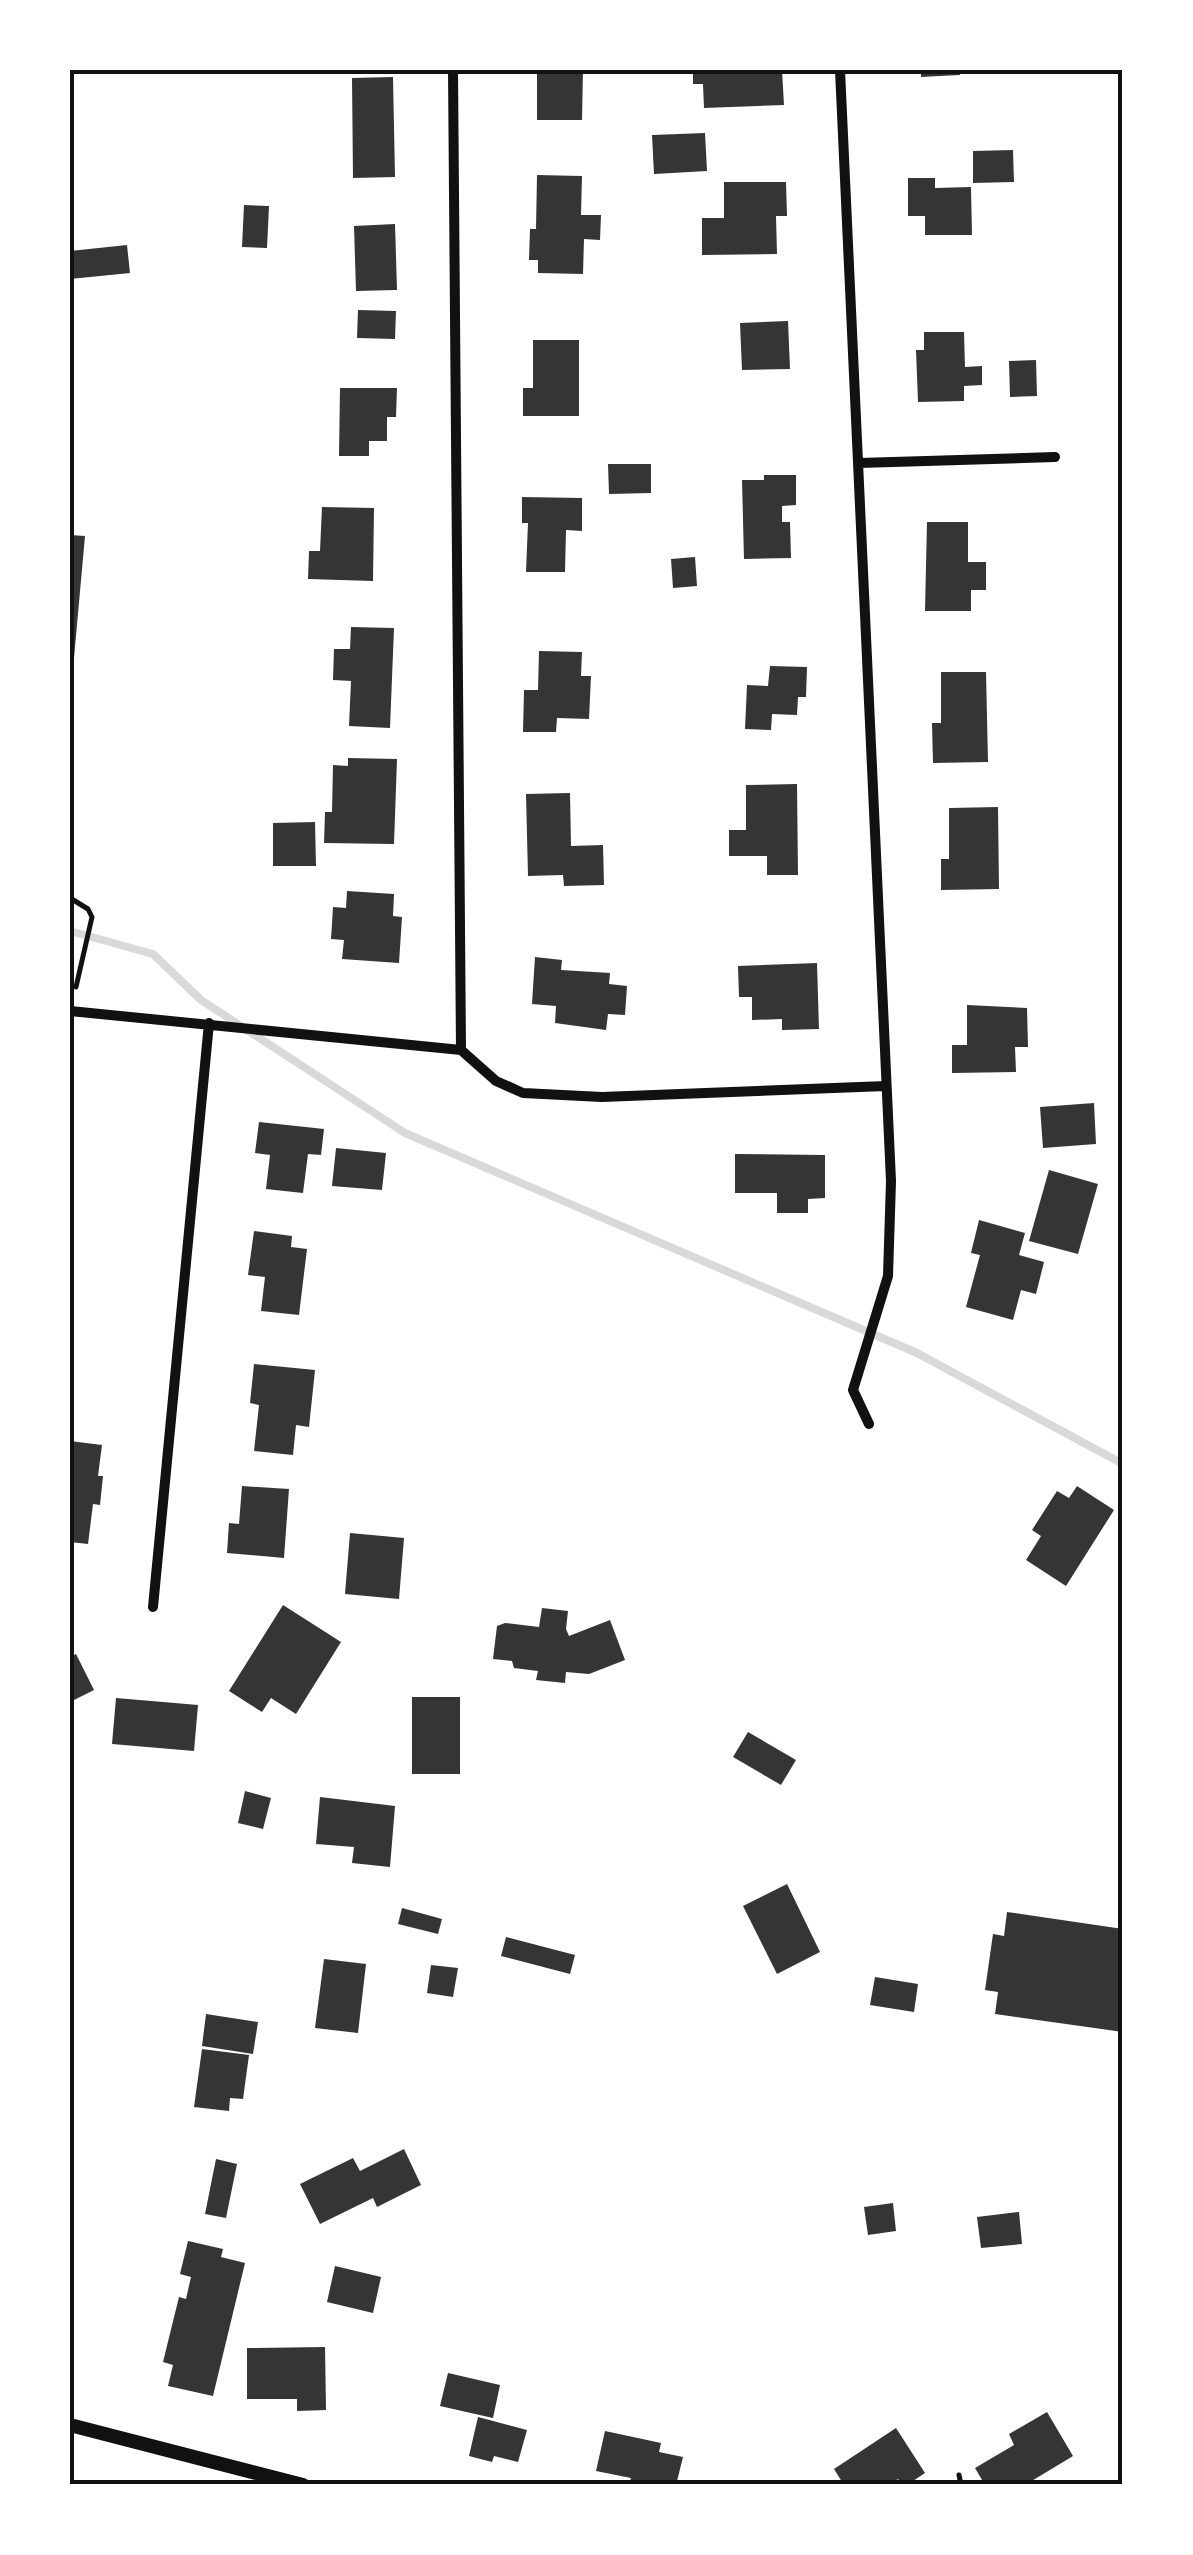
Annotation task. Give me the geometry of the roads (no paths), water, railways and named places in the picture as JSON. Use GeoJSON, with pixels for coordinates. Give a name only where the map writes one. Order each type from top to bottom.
{"type":"FeatureCollection","features":[{"type":"Feature","properties":{"kind":"street"},"geometry":{"type":"LineString","coordinates":[[453,70],[461,1050]]}},
{"type":"Feature","properties":{"kind":"street"},"geometry":{"type":"LineString","coordinates":[[840,70],[891,1181],[888,1276],[853,1390],[869,1424]]}},
{"type":"Feature","properties":{"kind":"street"},"geometry":{"type":"LineString","coordinates":[[859,463],[1055,457]]}},
{"type":"Feature","properties":{"kind":"street"},"geometry":{"type":"LineString","coordinates":[[70,1011],[461,1050],[496,1081],[523,1093],[602,1097],[886,1086]]}},
{"type":"Feature","properties":{"kind":"street"},"geometry":{"type":"LineString","coordinates":[[153,1607],[209,1023]]}},
{"type":"Feature","properties":{"kind":"street"},"geometry":{"type":"LineString","coordinates":[[70,2425],[303,2485]]}},
{"type":"Feature","properties":{"kind":"lane"},"geometry":{"type":"LineString","coordinates":[[959,2475],[961,2485]]}},
{"type":"Feature","properties":{"kind":"waterway"},"geometry":{"type":"LineString","coordinates":[[70,931],[153,954],[201,1000],[405,1133],[917,1353],[1123,1464]]}}]}
